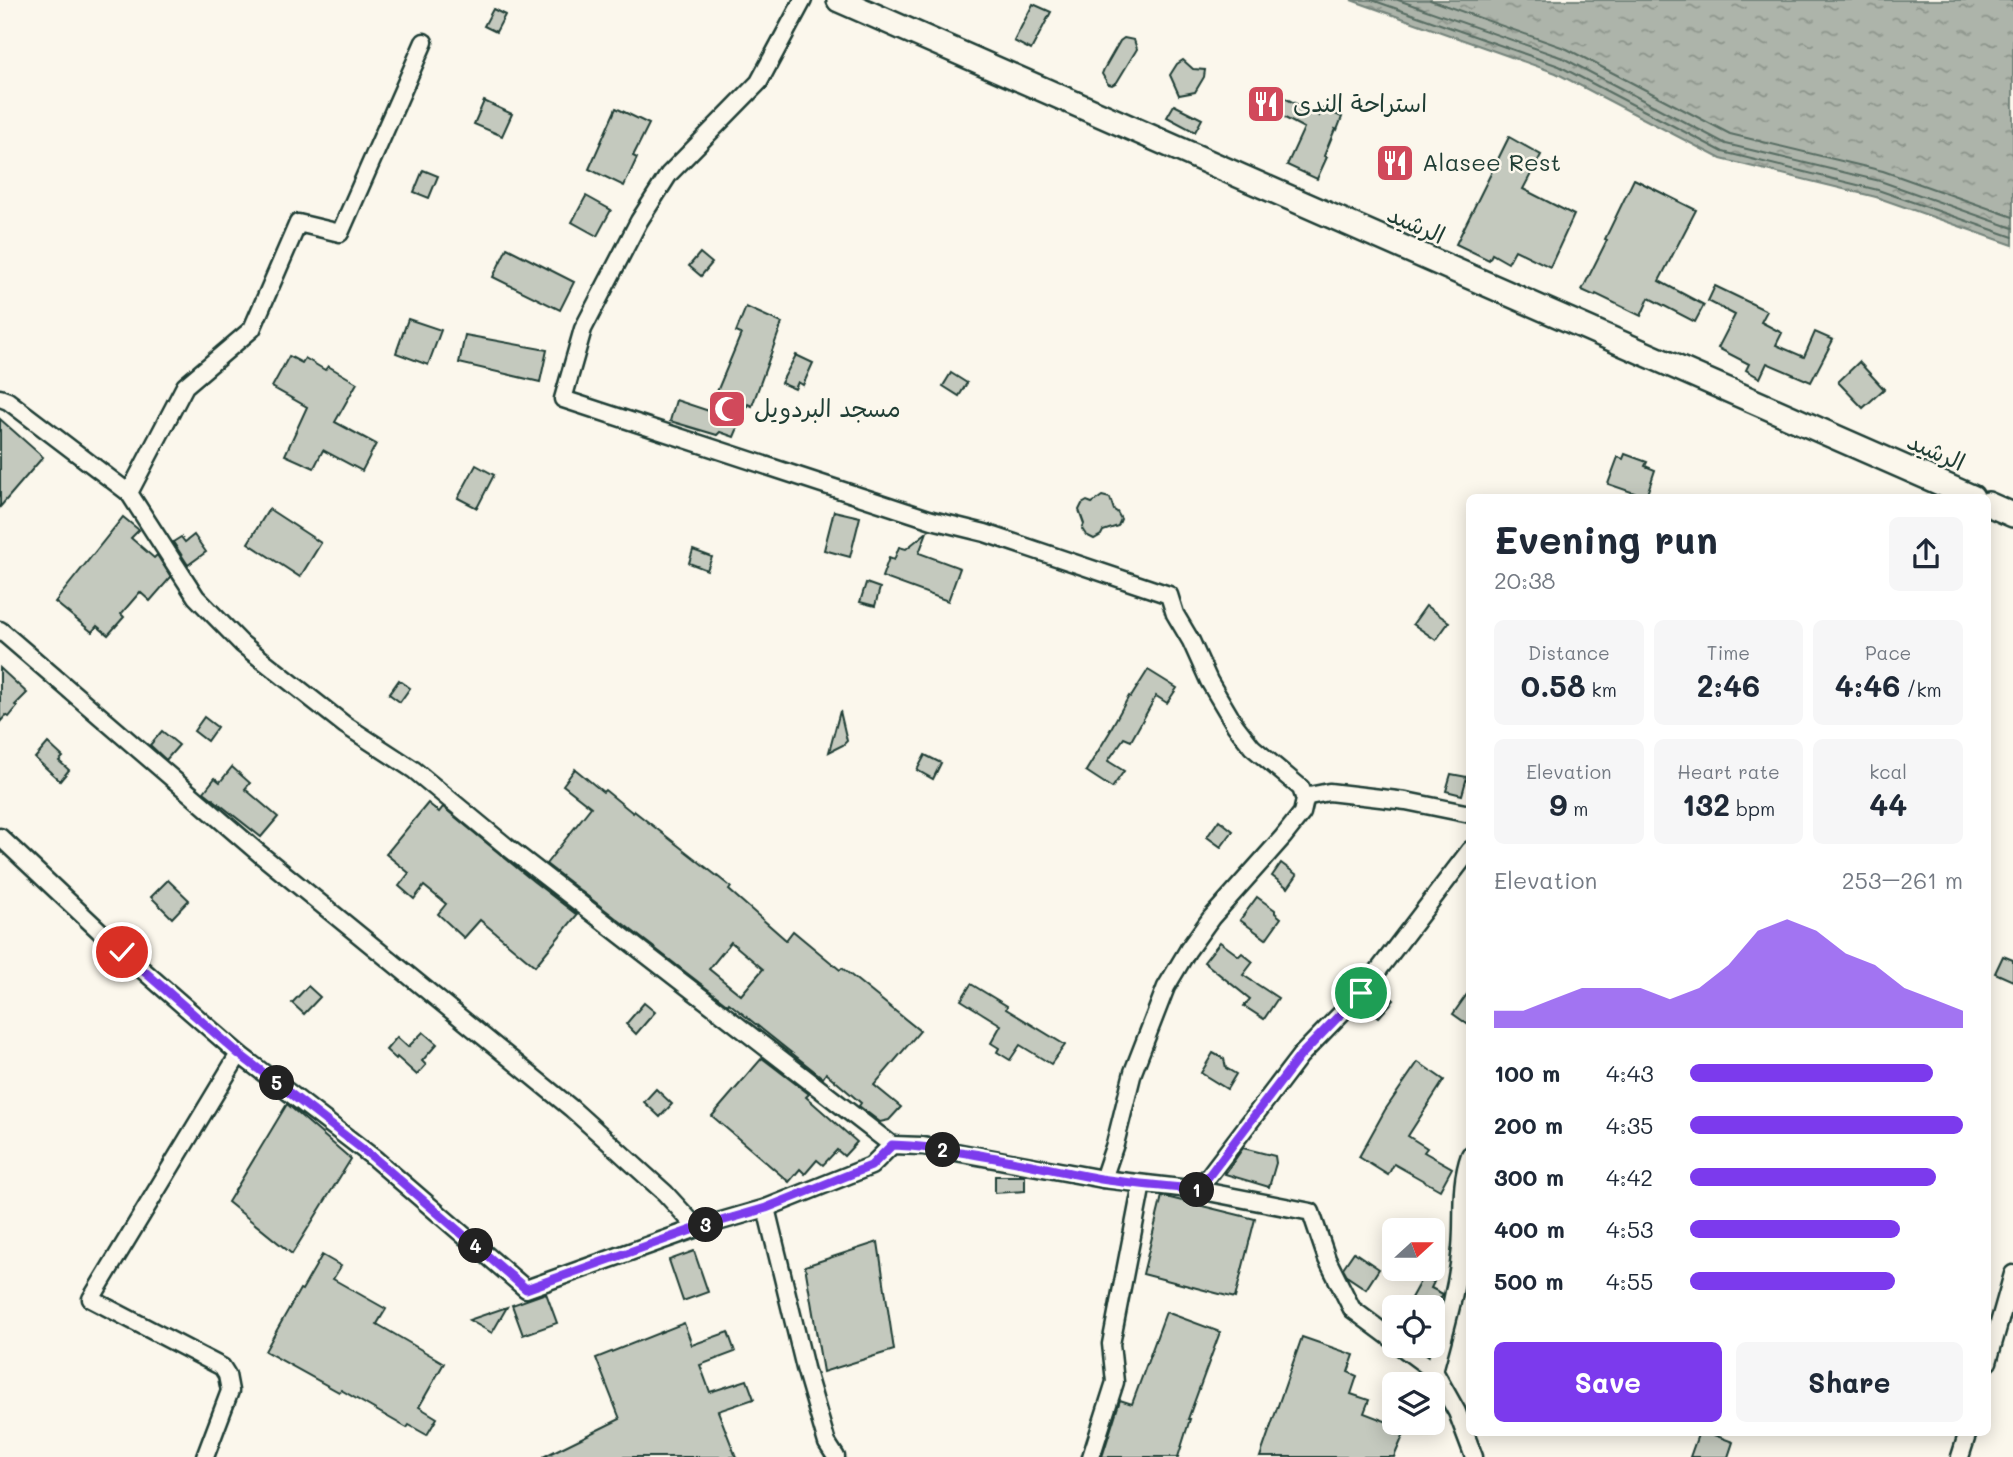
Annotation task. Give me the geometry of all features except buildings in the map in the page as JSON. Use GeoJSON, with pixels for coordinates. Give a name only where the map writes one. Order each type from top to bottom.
{"type":"FeatureCollection","features":[{"type":"Feature","properties":{"kind":"main road","name":"الرشيد"},"geometry":{"type":"LineString","coordinates":[[839,0],[1965,494]]}},
{"type":"Feature","properties":{"kind":"main road"},"geometry":{"type":"LineString","coordinates":[[1991,505],[2013,515]]}},
{"type":"Feature","properties":{"kind":"street"},"geometry":{"type":"LineString","coordinates":[[803,0],[760,82],[669,174],[639,221],[583,329],[562,399],[932,520],[985,533],[1169,595],[1175,614],[1209,681],[1235,725],[1252,747],[1301,788],[1304,797],[1302,813],[1211,918],[1166,987],[1133,1072],[1115,1144],[1103,1179]]}},
{"type":"Feature","properties":{"kind":"street"},"geometry":{"type":"LineString","coordinates":[[129,493],[185,386],[252,329],[298,223],[340,233],[424,42]]}},
{"type":"Feature","properties":{"kind":"street"},"geometry":{"type":"LineString","coordinates":[[0,398],[8,401],[129,493],[196,597],[242,644],[345,725],[414,770],[506,846],[892,1145],[923,1146],[1103,1179],[1198,1190],[1311,1212],[1327,1259],[1352,1309],[1382,1331]]}},
{"type":"Feature","properties":{"kind":"street"},"geometry":{"type":"LineString","coordinates":[[0,630],[260,855],[571,1108],[665,1193],[697,1228]]}},
{"type":"Feature","properties":{"kind":"street"},"geometry":{"type":"LineString","coordinates":[[1304,797],[1329,792],[1406,801],[1466,813]]}},
{"type":"Feature","properties":{"kind":"street"},"geometry":{"type":"LineString","coordinates":[[0,837],[122,952],[239,1054],[374,1158],[526,1289],[697,1228],[766,1208],[871,1166],[892,1145]]}},
{"type":"Feature","properties":{"kind":"street"},"geometry":{"type":"LineString","coordinates":[[1198,1190],[1300,1056],[1361,993],[1466,855]]}},
{"type":"Feature","properties":{"kind":"street"},"geometry":{"type":"LineString","coordinates":[[205,1457],[230,1391],[227,1375],[222,1367],[91,1299],[239,1054]]}},
{"type":"Feature","properties":{"kind":"street"},"geometry":{"type":"LineString","coordinates":[[1434,1371],[1456,1291],[1462,1244],[1461,1199],[1466,1175]]}},
{"type":"Feature","properties":{"kind":"street"},"geometry":{"type":"LineString","coordinates":[[1091,1457],[1115,1382],[1111,1345],[1142,1184]]}},
{"type":"Feature","properties":{"kind":"street"},"geometry":{"type":"LineString","coordinates":[[766,1208],[805,1368],[827,1443],[836,1457]]}},
{"type":"Feature","properties":{"kind":"street"},"geometry":{"type":"LineString","coordinates":[[1991,1351],[2013,1274]]}},
{"type":"Feature","properties":{"kind":"street"},"geometry":{"type":"LineString","coordinates":[[1417,1358],[1434,1371],[1457,1412],[1466,1436]]}},
{"type":"Feature","properties":{"kind":"street"},"geometry":{"type":"LineString","coordinates":[[1466,1436],[1474,1457]]}},
{"type":"Feature","properties":{"kind":"street"},"geometry":{"type":"LineString","coordinates":[[1960,1457],[1967,1436]]}},
{"type":"Feature","properties":{"kind":"water"},"geometry":{"type":"Polygon","coordinates":[[[1351,0],[2013,0],[2013,245],[1876,197],[1721,159],[1556,73],[1351,0]]]}},
{"type":"Feature","properties":{"kind":"place","name":"استراحة الندى"},"geometry":{"type":"Point","coordinates":[1266,104]}},
{"type":"Feature","properties":{"kind":"place","name":"Alasee Rest"},"geometry":{"type":"Point","coordinates":[1395,163]}},
{"type":"Feature","properties":{"kind":"place","name":"مسجد البردويل"},"geometry":{"type":"Point","coordinates":[727,409]}},
{"type":"Feature","properties":{"kind":"route"},"geometry":{"type":"LineString","coordinates":[[122,952],[239,1054],[374,1158],[526,1289],[697,1228],[766,1208],[871,1166],[892,1145],[923,1146],[1103,1179],[1198,1190],[1300,1056],[1361,993]]}}]}
